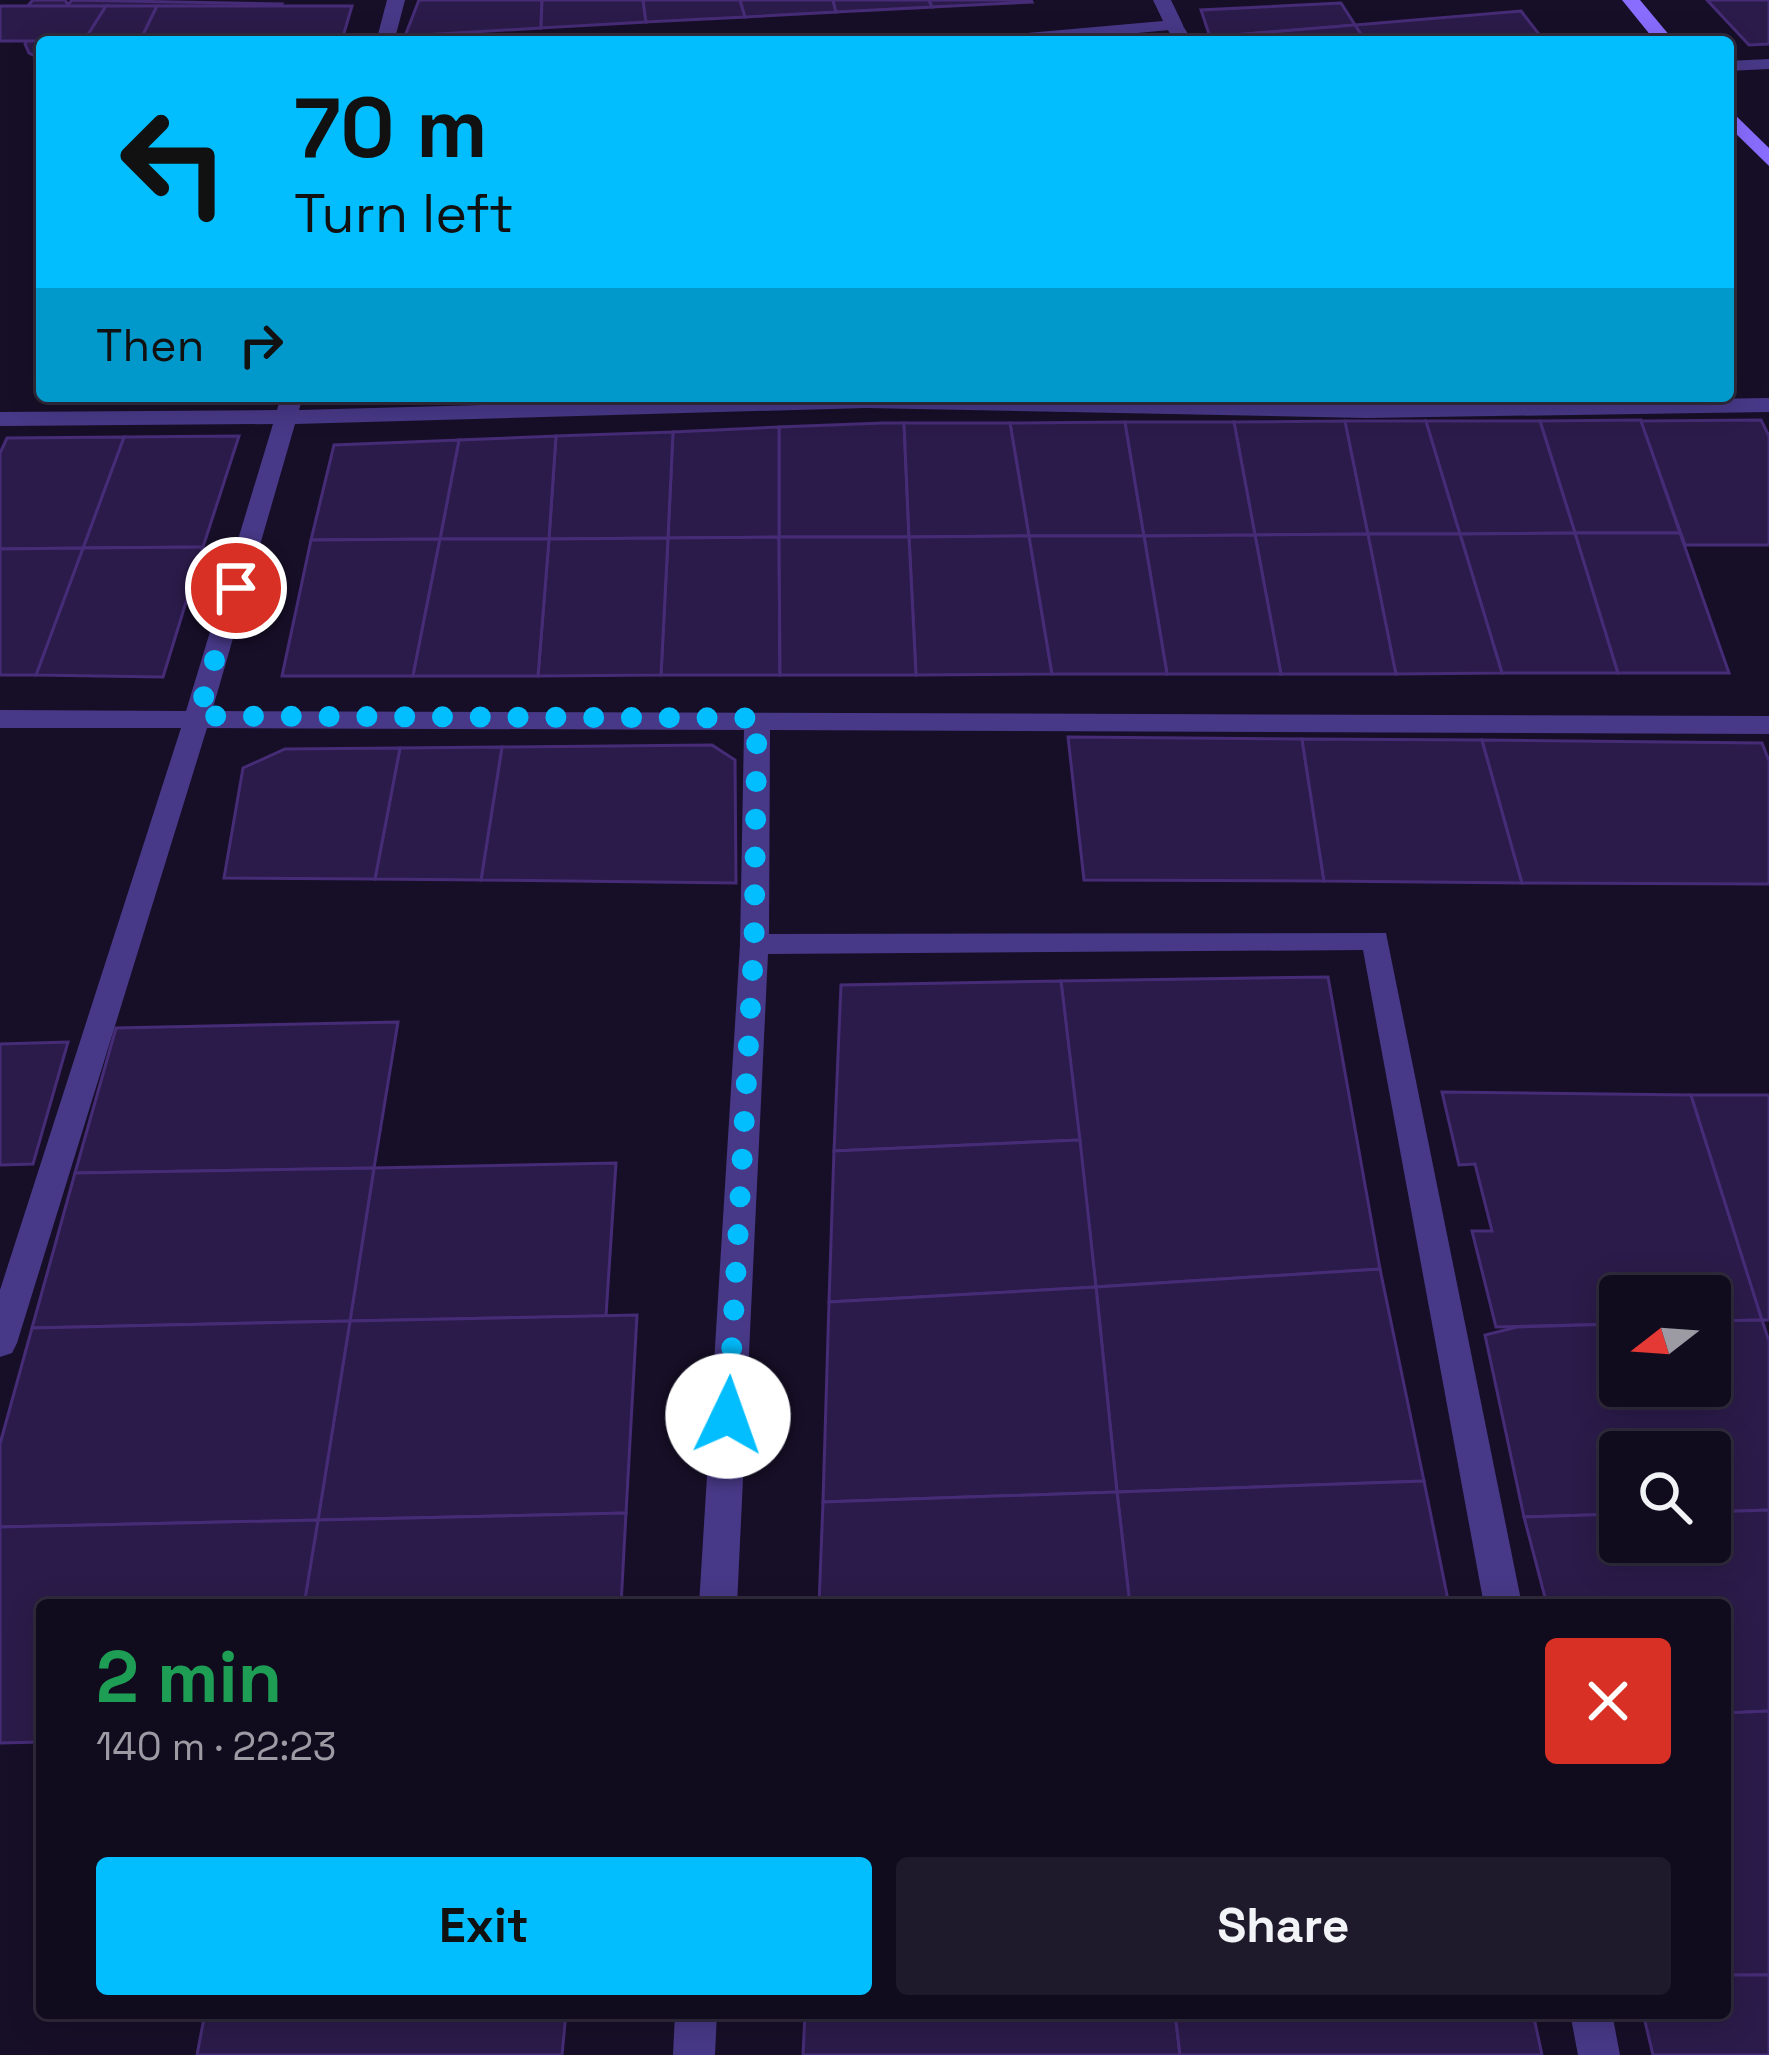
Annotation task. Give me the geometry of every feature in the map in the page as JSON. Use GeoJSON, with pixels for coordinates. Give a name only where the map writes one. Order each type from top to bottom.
{"type":"FeatureCollection","features":[{"type":"Feature","properties":{"kind":"main road"},"geometry":{"type":"LineString","coordinates":[[1631,0],[1661,36]]}},
{"type":"Feature","properties":{"kind":"main road"},"geometry":{"type":"LineString","coordinates":[[1734,121],[1769,160]]}},
{"type":"Feature","properties":{"kind":"street"},"geometry":{"type":"LineString","coordinates":[[387,36],[396,0]]}},
{"type":"Feature","properties":{"kind":"street"},"geometry":{"type":"LineString","coordinates":[[1113,36],[1179,33],[1162,0]]}},
{"type":"Feature","properties":{"kind":"street"},"geometry":{"type":"LineString","coordinates":[[1734,67],[1769,64]]}},
{"type":"Feature","properties":{"kind":"street"},"geometry":{"type":"LineString","coordinates":[[0,419],[289,407],[650,402]]}},
{"type":"Feature","properties":{"kind":"street"},"geometry":{"type":"LineString","coordinates":[[1164,402],[1769,405]]}},
{"type":"Feature","properties":{"kind":"street"},"geometry":{"type":"LineString","coordinates":[[0,1343],[198,716],[289,407]]}},
{"type":"Feature","properties":{"kind":"street"},"geometry":{"type":"LineString","coordinates":[[0,718],[1769,725]]}},
{"type":"Feature","properties":{"kind":"street"},"geometry":{"type":"LineString","coordinates":[[718,1599],[754,944],[757,718]]}},
{"type":"Feature","properties":{"kind":"street"},"geometry":{"type":"LineString","coordinates":[[754,944],[1376,940],[1502,1599]]}},
{"type":"Feature","properties":{"kind":"street"},"geometry":{"type":"LineString","coordinates":[[694,2055],[696,2019]]}},
{"type":"Feature","properties":{"kind":"street"},"geometry":{"type":"LineString","coordinates":[[1592,2019],[1600,2055]]}},
{"type":"Feature","properties":{"kind":"building"},"geometry":{"type":"Polygon","coordinates":[[[33,0],[65,0],[68,5],[72,0],[282,4],[279,10],[345,11],[334,36],[36,36],[36,56],[25,44],[31,35],[0,35],[0,18],[16,19],[33,0]]]}},
{"type":"Feature","properties":{"kind":"building"},"geometry":{"type":"Polygon","coordinates":[[[419,0],[542,0],[541,28],[405,36],[419,0]]]}},
{"type":"Feature","properties":{"kind":"building"},"geometry":{"type":"Polygon","coordinates":[[[542,0],[643,0],[646,22],[541,28],[542,0]]]}},
{"type":"Feature","properties":{"kind":"building"},"geometry":{"type":"Polygon","coordinates":[[[643,0],[740,0],[745,17],[646,22],[643,0]]]}},
{"type":"Feature","properties":{"kind":"building"},"geometry":{"type":"Polygon","coordinates":[[[740,0],[833,0],[836,12],[745,17],[740,0]]]}},
{"type":"Feature","properties":{"kind":"building"},"geometry":{"type":"Polygon","coordinates":[[[833,0],[929,0],[932,7],[836,12],[833,0]]]}},
{"type":"Feature","properties":{"kind":"building"},"geometry":{"type":"Polygon","coordinates":[[[929,0],[1031,0],[1032,2],[932,7],[929,0]]]}},
{"type":"Feature","properties":{"kind":"building"},"geometry":{"type":"Polygon","coordinates":[[[1707,0],[1769,0],[1769,44],[1749,45],[1707,0]]]}},
{"type":"Feature","properties":{"kind":"building"},"geometry":{"type":"Polygon","coordinates":[[[1341,3],[1355,25],[1210,36],[1201,10],[1341,3]]]}},
{"type":"Feature","properties":{"kind":"building"},"geometry":{"type":"Polygon","coordinates":[[[0,6],[106,6],[87,36],[0,41],[0,6]]]}},
{"type":"Feature","properties":{"kind":"building"},"geometry":{"type":"Polygon","coordinates":[[[106,6],[157,6],[142,36],[87,36],[106,6]]]}},
{"type":"Feature","properties":{"kind":"building"},"geometry":{"type":"Polygon","coordinates":[[[157,6],[352,6],[343,36],[142,36],[157,6]]]}},
{"type":"Feature","properties":{"kind":"building"},"geometry":{"type":"Polygon","coordinates":[[[1521,11],[1540,36],[1362,36],[1355,25],[1521,11]]]}},
{"type":"Feature","properties":{"kind":"building"},"geometry":{"type":"Polygon","coordinates":[[[1355,25],[1362,36],[1222,36],[1355,25]]]}},
{"type":"Feature","properties":{"kind":"building"},"geometry":{"type":"Polygon","coordinates":[[[1641,420],[1680,533],[1575,533],[1540,421],[1641,420]]]}},
{"type":"Feature","properties":{"kind":"building"},"geometry":{"type":"Polygon","coordinates":[[[1761,420],[1769,436],[1769,545],[1685,545],[1641,421],[1761,420]]]}},
{"type":"Feature","properties":{"kind":"building"},"geometry":{"type":"Polygon","coordinates":[[[1345,421],[1368,534],[1255,535],[1234,422],[1345,421]]]}},
{"type":"Feature","properties":{"kind":"building"},"geometry":{"type":"Polygon","coordinates":[[[1345,421],[1426,421],[1460,534],[1368,534],[1345,421]]]}},
{"type":"Feature","properties":{"kind":"building"},"geometry":{"type":"Polygon","coordinates":[[[1426,421],[1540,421],[1575,533],[1460,534],[1426,421]]]}},
{"type":"Feature","properties":{"kind":"building"},"geometry":{"type":"Polygon","coordinates":[[[1125,422],[1144,536],[1029,536],[1010,423],[1125,422]]]}},
{"type":"Feature","properties":{"kind":"building"},"geometry":{"type":"Polygon","coordinates":[[[1125,422],[1234,422],[1255,535],[1144,536],[1125,422]]]}},
{"type":"Feature","properties":{"kind":"building"},"geometry":{"type":"Polygon","coordinates":[[[904,423],[909,537],[779,537],[779,427],[904,423]]]}},
{"type":"Feature","properties":{"kind":"building"},"geometry":{"type":"Polygon","coordinates":[[[904,423],[1010,423],[1029,536],[909,537],[904,423]]]}},
{"type":"Feature","properties":{"kind":"building"},"geometry":{"type":"Polygon","coordinates":[[[779,427],[779,537],[668,538],[673,432],[779,427]]]}},
{"type":"Feature","properties":{"kind":"building"},"geometry":{"type":"Polygon","coordinates":[[[673,432],[668,538],[549,539],[556,436],[673,432]]]}},
{"type":"Feature","properties":{"kind":"building"},"geometry":{"type":"Polygon","coordinates":[[[239,436],[203,547],[83,548],[124,437],[239,436]]]}},
{"type":"Feature","properties":{"kind":"building"},"geometry":{"type":"Polygon","coordinates":[[[556,436],[549,539],[440,539],[459,440],[556,436]]]}},
{"type":"Feature","properties":{"kind":"building"},"geometry":{"type":"Polygon","coordinates":[[[124,437],[83,548],[0,549],[0,453],[7,438],[124,437]]]}},
{"type":"Feature","properties":{"kind":"building"},"geometry":{"type":"Polygon","coordinates":[[[459,440],[440,539],[311,540],[334,445],[459,440]]]}},
{"type":"Feature","properties":{"kind":"building"},"geometry":{"type":"Polygon","coordinates":[[[1575,533],[1618,673],[1502,673],[1460,534],[1575,533]]]}},
{"type":"Feature","properties":{"kind":"building"},"geometry":{"type":"Polygon","coordinates":[[[1575,533],[1680,533],[1729,673],[1618,673],[1575,533]]]}},
{"type":"Feature","properties":{"kind":"building"},"geometry":{"type":"Polygon","coordinates":[[[1368,534],[1396,674],[1281,674],[1255,535],[1368,534]]]}},
{"type":"Feature","properties":{"kind":"building"},"geometry":{"type":"Polygon","coordinates":[[[1368,534],[1460,534],[1502,673],[1396,674],[1368,534]]]}},
{"type":"Feature","properties":{"kind":"building"},"geometry":{"type":"Polygon","coordinates":[[[1255,535],[1281,674],[1167,674],[1144,536],[1255,535]]]}},
{"type":"Feature","properties":{"kind":"building"},"geometry":{"type":"Polygon","coordinates":[[[1029,536],[1052,674],[916,675],[909,537],[1029,536]]]}},
{"type":"Feature","properties":{"kind":"building"},"geometry":{"type":"Polygon","coordinates":[[[1029,536],[1144,536],[1167,674],[1052,674],[1029,536]]]}},
{"type":"Feature","properties":{"kind":"building"},"geometry":{"type":"Polygon","coordinates":[[[779,537],[780,675],[661,675],[668,538],[779,537]]]}},
{"type":"Feature","properties":{"kind":"building"},"geometry":{"type":"Polygon","coordinates":[[[779,537],[909,537],[916,675],[780,675],[779,537]]]}},
{"type":"Feature","properties":{"kind":"building"},"geometry":{"type":"Polygon","coordinates":[[[668,538],[661,675],[538,676],[549,539],[668,538]]]}},
{"type":"Feature","properties":{"kind":"building"},"geometry":{"type":"Polygon","coordinates":[[[440,539],[413,676],[282,676],[311,540],[440,539]]]}},
{"type":"Feature","properties":{"kind":"building"},"geometry":{"type":"Polygon","coordinates":[[[440,539],[549,539],[538,676],[413,676],[440,539]]]}},
{"type":"Feature","properties":{"kind":"building"},"geometry":{"type":"Polygon","coordinates":[[[203,547],[163,677],[36,675],[83,548],[203,547]]]}},
{"type":"Feature","properties":{"kind":"building"},"geometry":{"type":"Polygon","coordinates":[[[83,548],[36,675],[0,675],[0,549],[83,548]]]}},
{"type":"Feature","properties":{"kind":"building"},"geometry":{"type":"Polygon","coordinates":[[[1068,737],[1302,739],[1324,881],[1084,880],[1068,737]]]}},
{"type":"Feature","properties":{"kind":"building"},"geometry":{"type":"Polygon","coordinates":[[[1302,739],[1482,740],[1522,883],[1324,881],[1302,739]]]}},
{"type":"Feature","properties":{"kind":"building"},"geometry":{"type":"Polygon","coordinates":[[[1482,740],[1762,743],[1769,761],[1769,884],[1522,883],[1482,740]]]}},
{"type":"Feature","properties":{"kind":"building"},"geometry":{"type":"Polygon","coordinates":[[[712,745],[735,760],[736,883],[481,880],[502,747],[712,745]]]}},
{"type":"Feature","properties":{"kind":"building"},"geometry":{"type":"Polygon","coordinates":[[[502,747],[481,880],[375,879],[400,748],[502,747]]]}},
{"type":"Feature","properties":{"kind":"building"},"geometry":{"type":"Polygon","coordinates":[[[400,748],[375,879],[224,878],[243,768],[285,749],[400,748]]]}},
{"type":"Feature","properties":{"kind":"building"},"geometry":{"type":"Polygon","coordinates":[[[1328,977],[1380,1269],[1096,1287],[1061,981],[1328,977]]]}},
{"type":"Feature","properties":{"kind":"building"},"geometry":{"type":"Polygon","coordinates":[[[1061,981],[1080,1140],[834,1151],[841,985],[1061,981]]]}},
{"type":"Feature","properties":{"kind":"building"},"geometry":{"type":"Polygon","coordinates":[[[398,1022],[374,1168],[75,1173],[116,1028],[398,1022]]]}},
{"type":"Feature","properties":{"kind":"building"},"geometry":{"type":"Polygon","coordinates":[[[68,1042],[33,1164],[0,1165],[0,1044],[68,1042]]]}},
{"type":"Feature","properties":{"kind":"building"},"geometry":{"type":"Polygon","coordinates":[[[1442,1092],[1691,1095],[1762,1320],[1731,1321],[1731,1275],[1599,1275],[1599,1325],[1496,1327],[1472,1231],[1492,1231],[1475,1164],[1459,1165],[1442,1092]]]}},
{"type":"Feature","properties":{"kind":"building"},"geometry":{"type":"Polygon","coordinates":[[[1691,1095],[1769,1095],[1769,1320],[1762,1320],[1691,1095]]]}},
{"type":"Feature","properties":{"kind":"building"},"geometry":{"type":"Polygon","coordinates":[[[1080,1140],[1096,1287],[829,1302],[834,1151],[1080,1140]]]}},
{"type":"Feature","properties":{"kind":"building"},"geometry":{"type":"Polygon","coordinates":[[[616,1163],[606,1316],[350,1321],[374,1168],[616,1163]]]}},
{"type":"Feature","properties":{"kind":"building"},"geometry":{"type":"Polygon","coordinates":[[[374,1168],[350,1321],[32,1328],[75,1173],[374,1168]]]}},
{"type":"Feature","properties":{"kind":"building"},"geometry":{"type":"Polygon","coordinates":[[[1380,1269],[1424,1481],[1117,1492],[1096,1287],[1380,1269]]]}},
{"type":"Feature","properties":{"kind":"building"},"geometry":{"type":"Polygon","coordinates":[[[1096,1287],[1117,1492],[823,1502],[829,1302],[1096,1287]]]}},
{"type":"Feature","properties":{"kind":"building"},"geometry":{"type":"Polygon","coordinates":[[[637,1315],[626,1513],[318,1520],[350,1321],[637,1315]]]}},
{"type":"Feature","properties":{"kind":"building"},"geometry":{"type":"Polygon","coordinates":[[[1762,1320],[1769,1341],[1769,1510],[1731,1511],[1731,1431],[1599,1431],[1599,1515],[1524,1517],[1485,1335],[1517,1327],[1599,1325],[1599,1407],[1731,1407],[1731,1321],[1762,1320]]]}},
{"type":"Feature","properties":{"kind":"building"},"geometry":{"type":"Polygon","coordinates":[[[350,1321],[318,1520],[0,1527],[0,1444],[32,1328],[350,1321]]]}},
{"type":"Feature","properties":{"kind":"building"},"geometry":{"type":"Polygon","coordinates":[[[1424,1481],[1448,1599],[1129,1599],[1117,1492],[1424,1481]]]}},
{"type":"Feature","properties":{"kind":"building"},"geometry":{"type":"Polygon","coordinates":[[[1117,1492],[1129,1599],[819,1599],[823,1502],[1117,1492]]]}},
{"type":"Feature","properties":{"kind":"building"},"geometry":{"type":"Polygon","coordinates":[[[1769,1510],[1769,1711],[1731,1713],[1731,1599],[1545,1599],[1524,1517],[1599,1515],[1599,1563],[1731,1563],[1731,1511],[1769,1510]]]}},
{"type":"Feature","properties":{"kind":"building"},"geometry":{"type":"Polygon","coordinates":[[[626,1513],[621,1599],[305,1599],[318,1520],[626,1513]]]}},
{"type":"Feature","properties":{"kind":"building"},"geometry":{"type":"Polygon","coordinates":[[[318,1520],[305,1599],[36,1599],[36,1742],[0,1743],[0,1527],[318,1520]]]}},
{"type":"Feature","properties":{"kind":"building"},"geometry":{"type":"Polygon","coordinates":[[[1769,1711],[1769,1975],[1731,1975],[1731,1713],[1769,1711]]]}},
{"type":"Feature","properties":{"kind":"building"},"geometry":{"type":"Polygon","coordinates":[[[1731,1975],[1769,1975],[1769,2055],[1653,2055],[1644,2019],[1731,2019],[1731,1975]]]}},
{"type":"Feature","properties":{"kind":"building"},"geometry":{"type":"Polygon","coordinates":[[[204,2019],[565,2019],[562,2055],[197,2055],[204,2019]]]}},
{"type":"Feature","properties":{"kind":"building"},"geometry":{"type":"Polygon","coordinates":[[[805,2019],[1176,2019],[1180,2055],[803,2055],[805,2019]]]}},
{"type":"Feature","properties":{"kind":"building"},"geometry":{"type":"Polygon","coordinates":[[[1176,2019],[1534,2019],[1542,2055],[1180,2055],[1176,2019]]]}},
{"type":"Feature","properties":{"kind":"route"},"geometry":{"type":"LineString","coordinates":[[236,588],[198,716],[757,718],[754,944],[728,1416]]}}]}
